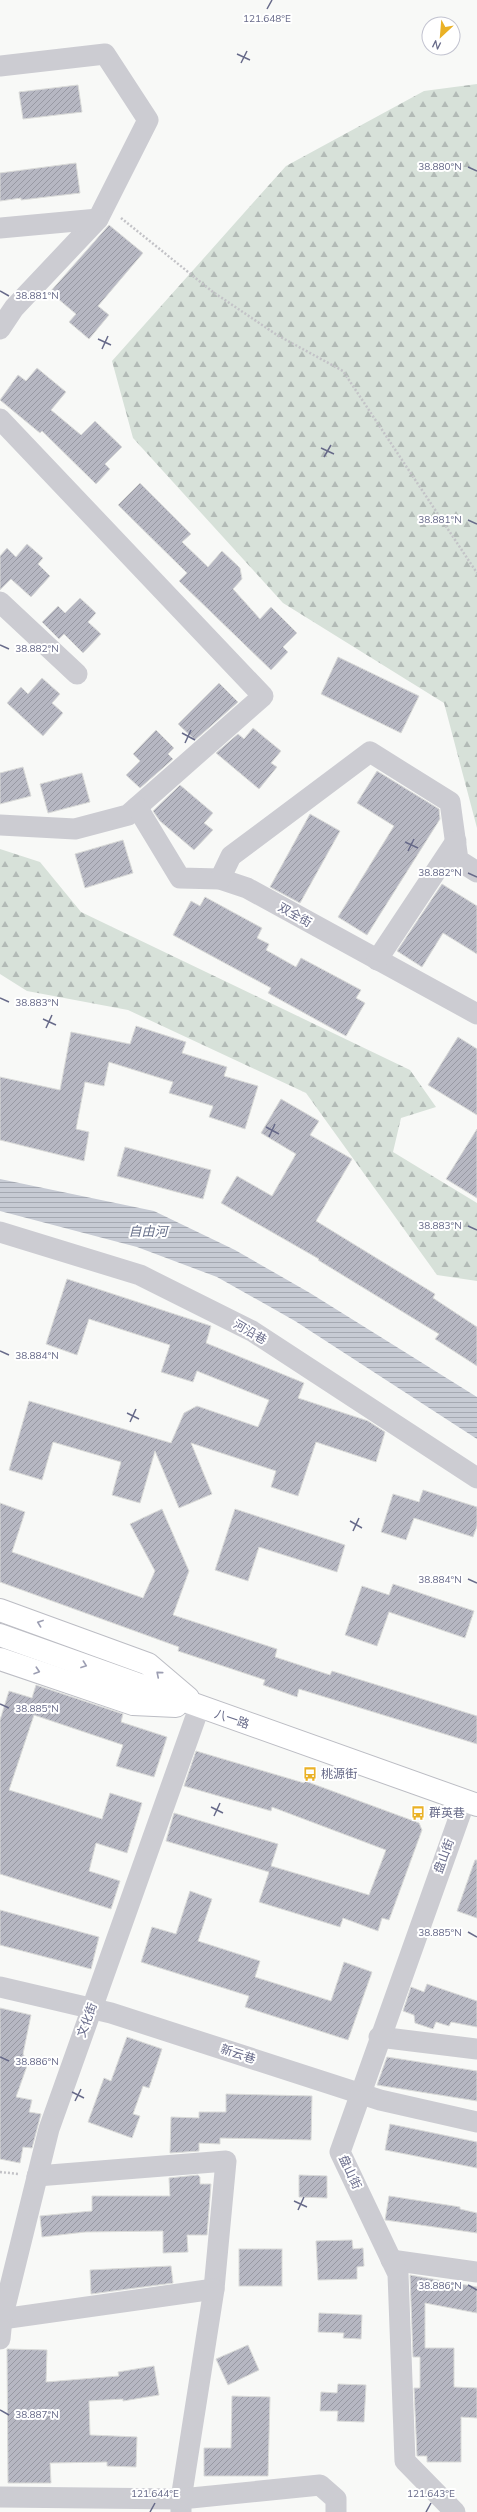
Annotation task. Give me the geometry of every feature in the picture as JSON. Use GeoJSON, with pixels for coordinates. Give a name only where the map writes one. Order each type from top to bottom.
{"type":"FeatureCollection","features":[{"type":"Feature","properties":{"kind":"main road","name":"八一路"},"geometry":{"type":"LineString","coordinates":[[0,1610],[148,1664],[200,1708],[471,1803]]}},
{"type":"Feature","properties":{"kind":"main road"},"geometry":{"type":"LineString","coordinates":[[0,1636],[48,1652],[200,1708]]}},
{"type":"Feature","properties":{"kind":"main road"},"geometry":{"type":"LineString","coordinates":[[0,1660],[133,1704],[200,1708]]}},
{"type":"Feature","properties":{"kind":"street"},"geometry":{"type":"LineString","coordinates":[[0,66],[105,54],[148,120],[101,212],[7,310],[0,329]]}},
{"type":"Feature","properties":{"kind":"street"},"geometry":{"type":"LineString","coordinates":[[0,228],[101,212]]}},
{"type":"Feature","properties":{"kind":"street"},"geometry":{"type":"LineString","coordinates":[[0,419],[264,696],[128,815],[75,830],[0,825]]}},
{"type":"Feature","properties":{"kind":"street"},"geometry":{"type":"LineString","coordinates":[[0,602],[77,674]]}},
{"type":"Feature","properties":{"kind":"street"},"geometry":{"type":"LineString","coordinates":[[220,879],[230,856],[370,752],[450,802],[458,860],[477,872]]}},
{"type":"Feature","properties":{"kind":"street","name":"双全街"},"geometry":{"type":"LineString","coordinates":[[137,807],[180,878],[220,879],[246,888],[477,1014]]}},
{"type":"Feature","properties":{"kind":"street"},"geometry":{"type":"LineString","coordinates":[[377,960],[456,841]]}},
{"type":"Feature","properties":{"kind":"street","name":"河沿巷"},"geometry":{"type":"LineString","coordinates":[[0,1232],[140,1275],[252,1331],[477,1478]]}},
{"type":"Feature","properties":{"kind":"street","name":"文化街"},"geometry":{"type":"LineString","coordinates":[[1,2329],[49,2129],[200,1708]]}},
{"type":"Feature","properties":{"kind":"street","name":"盘山街"},"geometry":{"type":"LineString","coordinates":[[455,2512],[405,2461],[398,2274],[340,2152],[379,2037],[471,1803]]}},
{"type":"Feature","properties":{"kind":"street","name":"新云巷"},"geometry":{"type":"LineString","coordinates":[[0,1987],[92,2008],[360,2093],[477,2122]]}},
{"type":"Feature","properties":{"kind":"street"},"geometry":{"type":"LineString","coordinates":[[379,2037],[477,2049]]}},
{"type":"Feature","properties":{"kind":"street"},"geometry":{"type":"LineString","coordinates":[[37,2176],[226,2161],[214,2289],[181,2505]]}},
{"type":"Feature","properties":{"kind":"street"},"geometry":{"type":"LineString","coordinates":[[391,2260],[477,2272]]}},
{"type":"Feature","properties":{"kind":"street"},"geometry":{"type":"LineString","coordinates":[[1,2329],[214,2289]]}},
{"type":"Feature","properties":{"kind":"street"},"geometry":{"type":"LineString","coordinates":[[0,2497],[181,2505],[320,2486],[336,2499],[336,2512]]}},
{"type":"Feature","properties":{"kind":"path"},"geometry":{"type":"LineString","coordinates":[[101,212],[213,292],[277,335],[343,371],[477,573]]}},
{"type":"Feature","properties":{"kind":"green space"},"geometry":{"type":"Polygon","coordinates":[[[477,84],[477,828],[444,703],[283,603],[133,438],[112,361],[286,166],[424,91],[477,84]]]}},
{"type":"Feature","properties":{"kind":"green space"},"geometry":{"type":"Polygon","coordinates":[[[0,849],[40,862],[81,912],[410,1070],[436,1107],[401,1118],[393,1152],[477,1203],[477,1281],[437,1275],[306,1093],[128,1010],[27,991],[0,974],[0,849]]]}},
{"type":"Feature","properties":{"kind":"water","name":"自由河"},"geometry":{"type":"Polygon","coordinates":[[[0,1179],[154,1211],[235,1250],[310,1293],[477,1397],[477,1439],[295,1321],[217,1277],[137,1247],[0,1211],[0,1179]]]}},
{"type":"Feature","properties":{"kind":"building"},"geometry":{"type":"Polygon","coordinates":[[[78,85],[82,112],[23,119],[19,92],[78,85]]]}},
{"type":"Feature","properties":{"kind":"building"},"geometry":{"type":"Polygon","coordinates":[[[76,163],[80,193],[0,201],[0,173],[76,163]]]}},
{"type":"Feature","properties":{"kind":"building"},"geometry":{"type":"Polygon","coordinates":[[[109,225],[143,253],[98,306],[109,315],[89,339],[69,322],[76,314],[50,292],[109,225]]]}},
{"type":"Feature","properties":{"kind":"building"},"geometry":{"type":"Polygon","coordinates":[[[37,368],[66,392],[51,410],[81,435],[95,421],[122,447],[105,464],[110,469],[96,484],[42,431],[40,433],[0,400],[18,375],[26,381],[37,368]]]}},
{"type":"Feature","properties":{"kind":"building"},"geometry":{"type":"Polygon","coordinates":[[[140,483],[191,534],[182,542],[208,567],[222,551],[240,568],[242,579],[233,589],[260,619],[271,607],[297,633],[283,647],[288,652],[271,670],[179,581],[187,573],[118,505],[140,483]]]}},
{"type":"Feature","properties":{"kind":"building"},"geometry":{"type":"Polygon","coordinates":[[[27,544],[43,558],[38,564],[50,576],[31,597],[11,579],[0,590],[0,556],[7,548],[16,557],[27,544]]]}},
{"type":"Feature","properties":{"kind":"building"},"geometry":{"type":"Polygon","coordinates":[[[80,598],[96,613],[88,622],[101,634],[83,653],[64,634],[59,639],[42,622],[58,606],[65,613],[80,598]]]}},
{"type":"Feature","properties":{"kind":"building"},"geometry":{"type":"Polygon","coordinates":[[[338,657],[419,696],[401,733],[321,694],[338,657]]]}},
{"type":"Feature","properties":{"kind":"building"},"geometry":{"type":"Polygon","coordinates":[[[42,678],[60,694],[52,703],[63,713],[43,736],[7,703],[21,687],[28,694],[42,678]]]}},
{"type":"Feature","properties":{"kind":"building"},"geometry":{"type":"Polygon","coordinates":[[[219,683],[238,702],[195,740],[178,724],[219,683]]]}},
{"type":"Feature","properties":{"kind":"building"},"geometry":{"type":"Polygon","coordinates":[[[253,728],[281,751],[271,763],[277,767],[259,789],[216,753],[238,734],[244,739],[253,728]]]}},
{"type":"Feature","properties":{"kind":"building"},"geometry":{"type":"Polygon","coordinates":[[[156,730],[174,748],[168,754],[173,759],[140,788],[126,775],[140,761],[133,754],[156,730]]]}},
{"type":"Feature","properties":{"kind":"building"},"geometry":{"type":"Polygon","coordinates":[[[23,767],[31,796],[0,804],[0,773],[23,767]]]}},
{"type":"Feature","properties":{"kind":"building"},"geometry":{"type":"Polygon","coordinates":[[[377,771],[439,809],[440,819],[367,935],[338,917],[394,826],[357,803],[377,771]]]}},
{"type":"Feature","properties":{"kind":"building"},"geometry":{"type":"Polygon","coordinates":[[[82,773],[90,802],[48,813],[40,784],[82,773]]]}},
{"type":"Feature","properties":{"kind":"building"},"geometry":{"type":"Polygon","coordinates":[[[180,785],[213,813],[204,823],[213,830],[194,850],[160,821],[153,811],[180,785]]]}},
{"type":"Feature","properties":{"kind":"building"},"geometry":{"type":"Polygon","coordinates":[[[310,814],[340,831],[300,903],[270,887],[310,814]]]}},
{"type":"Feature","properties":{"kind":"building"},"geometry":{"type":"Polygon","coordinates":[[[123,840],[133,873],[85,888],[75,854],[123,840]]]}},
{"type":"Feature","properties":{"kind":"building"},"geometry":{"type":"Polygon","coordinates":[[[442,884],[477,906],[477,954],[443,933],[422,967],[397,951],[442,884]]]}},
{"type":"Feature","properties":{"kind":"building"},"geometry":{"type":"Polygon","coordinates":[[[205,897],[262,928],[257,938],[269,944],[266,950],[296,967],[301,958],[361,990],[356,998],[365,1003],[346,1036],[268,993],[271,988],[173,935],[191,901],[200,906],[205,897]]]}},
{"type":"Feature","properties":{"kind":"building"},"geometry":{"type":"Polygon","coordinates":[[[136,1026],[186,1042],[182,1053],[227,1067],[224,1076],[258,1086],[245,1129],[209,1117],[213,1106],[169,1093],[173,1082],[109,1062],[104,1086],[85,1082],[76,1129],[89,1132],[84,1161],[0,1140],[0,1077],[60,1090],[71,1032],[130,1044],[136,1026]]]}},
{"type":"Feature","properties":{"kind":"building"},"geometry":{"type":"Polygon","coordinates":[[[458,1037],[477,1049],[477,1115],[428,1085],[458,1037]]]}},
{"type":"Feature","properties":{"kind":"building"},"geometry":{"type":"Polygon","coordinates":[[[281,1099],[319,1121],[310,1135],[352,1159],[316,1221],[435,1294],[433,1298],[477,1327],[477,1366],[435,1339],[439,1334],[318,1260],[319,1259],[221,1203],[237,1176],[272,1196],[296,1154],[261,1133],[281,1099]]]}},
{"type":"Feature","properties":{"kind":"building"},"geometry":{"type":"Polygon","coordinates":[[[477,1129],[477,1198],[446,1179],[477,1129]]]}},
{"type":"Feature","properties":{"kind":"building"},"geometry":{"type":"Polygon","coordinates":[[[125,1147],[211,1170],[203,1199],[117,1176],[125,1147]]]}},
{"type":"Feature","properties":{"kind":"building"},"geometry":{"type":"Polygon","coordinates":[[[67,1279],[211,1326],[206,1343],[304,1383],[298,1398],[368,1421],[385,1432],[376,1462],[316,1442],[298,1496],[271,1487],[276,1471],[191,1443],[212,1494],[179,1508],[155,1451],[140,1503],[112,1495],[121,1462],[53,1442],[42,1480],[9,1470],[29,1401],[171,1443],[184,1413],[197,1406],[258,1427],[269,1400],[197,1371],[193,1382],[161,1372],[170,1345],[89,1319],[77,1355],[46,1344],[67,1279]]]}},
{"type":"Feature","properties":{"kind":"building"},"geometry":{"type":"Polygon","coordinates":[[[423,1490],[477,1507],[477,1526],[473,1537],[414,1518],[406,1540],[381,1532],[393,1494],[419,1502],[423,1490]]]}},
{"type":"Feature","properties":{"kind":"building"},"geometry":{"type":"Polygon","coordinates":[[[0,1503],[25,1512],[12,1552],[143,1598],[155,1571],[130,1524],[162,1509],[189,1571],[173,1615],[277,1649],[275,1657],[330,1675],[332,1671],[477,1716],[477,1744],[299,1689],[297,1697],[263,1685],[265,1680],[178,1651],[179,1647],[0,1582],[0,1503]]]}},
{"type":"Feature","properties":{"kind":"building"},"geometry":{"type":"Polygon","coordinates":[[[235,1509],[345,1545],[337,1572],[259,1547],[248,1581],[215,1570],[235,1509]]]}},
{"type":"Feature","properties":{"kind":"building"},"geometry":{"type":"Polygon","coordinates":[[[393,1584],[474,1611],[465,1638],[389,1612],[377,1646],[345,1635],[362,1586],[389,1595],[393,1584]]]}},
{"type":"Feature","properties":{"kind":"building"},"geometry":{"type":"Polygon","coordinates":[[[36,1685],[123,1714],[121,1722],[167,1737],[154,1777],[116,1766],[123,1745],[34,1715],[9,1790],[102,1819],[110,1793],[142,1803],[127,1853],[96,1843],[89,1871],[120,1881],[111,1909],[0,1874],[0,1720],[9,1691],[32,1698],[36,1685]]]}},
{"type":"Feature","properties":{"kind":"building"},"geometry":{"type":"Polygon","coordinates":[[[196,1751],[304,1783],[305,1781],[419,1823],[422,1830],[389,1920],[382,1918],[378,1931],[343,1918],[340,1927],[259,1902],[269,1872],[166,1841],[174,1813],[278,1844],[271,1866],[369,1895],[386,1850],[272,1807],[271,1811],[184,1786],[196,1751]]]}},
{"type":"Feature","properties":{"kind":"building"},"geometry":{"type":"Polygon","coordinates":[[[475,1860],[477,1860],[477,1918],[457,1911],[475,1860]]]}},
{"type":"Feature","properties":{"kind":"building"},"geometry":{"type":"Polygon","coordinates":[[[190,1891],[212,1899],[198,1941],[260,1961],[255,1977],[331,2001],[344,1962],[372,1972],[348,2040],[245,2007],[249,1996],[141,1962],[152,1927],[176,1934],[190,1891]]]}},
{"type":"Feature","properties":{"kind":"building"},"geometry":{"type":"Polygon","coordinates":[[[0,1910],[99,1937],[91,1969],[0,1945],[0,1910]]]}},
{"type":"Feature","properties":{"kind":"building"},"geometry":{"type":"Polygon","coordinates":[[[427,1984],[477,2001],[477,2027],[451,2022],[449,2026],[436,2022],[433,2029],[415,2023],[414,2015],[403,2011],[411,1987],[424,1992],[427,1984]]]}},
{"type":"Feature","properties":{"kind":"building"},"geometry":{"type":"Polygon","coordinates":[[[0,2008],[31,2015],[23,2054],[28,2063],[16,2097],[32,2100],[29,2112],[41,2114],[32,2148],[23,2147],[20,2163],[0,2159],[0,2008]]]}},
{"type":"Feature","properties":{"kind":"building"},"geometry":{"type":"Polygon","coordinates":[[[127,2037],[162,2049],[149,2088],[143,2086],[133,2114],[140,2116],[132,2138],[88,2122],[104,2078],[111,2081],[127,2037]]]}},
{"type":"Feature","properties":{"kind":"building"},"geometry":{"type":"Polygon","coordinates":[[[387,2057],[477,2071],[477,2101],[377,2085],[387,2057]]]}},
{"type":"Feature","properties":{"kind":"building"},"geometry":{"type":"Polygon","coordinates":[[[226,2094],[312,2096],[311,2140],[220,2138],[220,2144],[199,2143],[199,2151],[170,2153],[171,2117],[199,2118],[199,2112],[226,2112],[226,2094]]]}},
{"type":"Feature","properties":{"kind":"building"},"geometry":{"type":"Polygon","coordinates":[[[390,2124],[477,2142],[477,2168],[385,2150],[390,2124]]]}},
{"type":"Feature","properties":{"kind":"building"},"geometry":{"type":"Polygon","coordinates":[[[198,2175],[200,2177],[200,2184],[211,2184],[207,2235],[187,2235],[188,2252],[163,2253],[163,2231],[85,2232],[42,2237],[40,2216],[92,2211],[92,2196],[170,2196],[169,2178],[198,2175]]]}},
{"type":"Feature","properties":{"kind":"building"},"geometry":{"type":"Polygon","coordinates":[[[299,2175],[327,2176],[327,2198],[299,2197],[299,2175]]]}},
{"type":"Feature","properties":{"kind":"building"},"geometry":{"type":"Polygon","coordinates":[[[389,2196],[460,2207],[460,2209],[477,2213],[477,2233],[385,2220],[389,2196]]]}},
{"type":"Feature","properties":{"kind":"building"},"geometry":{"type":"Polygon","coordinates":[[[352,2240],[353,2249],[363,2248],[364,2266],[357,2267],[357,2279],[318,2280],[316,2241],[352,2240]]]}},
{"type":"Feature","properties":{"kind":"building"},"geometry":{"type":"Polygon","coordinates":[[[239,2249],[282,2249],[282,2286],[239,2286],[239,2249]]]}},
{"type":"Feature","properties":{"kind":"building"},"geometry":{"type":"Polygon","coordinates":[[[171,2266],[173,2283],[91,2294],[90,2270],[171,2266]]]}},
{"type":"Feature","properties":{"kind":"building"},"geometry":{"type":"Polygon","coordinates":[[[410,2275],[477,2287],[477,2313],[425,2303],[425,2348],[454,2348],[454,2387],[477,2388],[477,2418],[461,2417],[461,2462],[427,2462],[427,2456],[417,2456],[414,2388],[420,2388],[420,2357],[413,2357],[410,2275]]]}},
{"type":"Feature","properties":{"kind":"building"},"geometry":{"type":"Polygon","coordinates":[[[319,2313],[362,2315],[361,2339],[343,2338],[344,2333],[318,2332],[319,2313]]]}},
{"type":"Feature","properties":{"kind":"building"},"geometry":{"type":"Polygon","coordinates":[[[248,2345],[259,2370],[228,2385],[216,2359],[248,2345]]]}},
{"type":"Feature","properties":{"kind":"building"},"geometry":{"type":"Polygon","coordinates":[[[7,2349],[47,2350],[46,2382],[119,2376],[118,2372],[154,2366],[159,2395],[123,2401],[123,2399],[89,2401],[90,2435],[137,2437],[136,2467],[107,2466],[107,2462],[50,2463],[51,2483],[8,2483],[7,2349]]]}},
{"type":"Feature","properties":{"kind":"building"},"geometry":{"type":"Polygon","coordinates":[[[338,2384],[366,2385],[364,2422],[337,2421],[338,2411],[320,2411],[321,2392],[337,2393],[338,2384]]]}},
{"type":"Feature","properties":{"kind":"building"},"geometry":{"type":"Polygon","coordinates":[[[232,2396],[270,2397],[268,2476],[204,2476],[204,2448],[231,2448],[232,2396]]]}},
{"type":"Feature","properties":{"kind":"place","name":"桃源街"},"geometry":{"type":"Point","coordinates":[310,1774]}},
{"type":"Feature","properties":{"kind":"place","name":"群英巷"},"geometry":{"type":"Point","coordinates":[418,1813]}}]}
